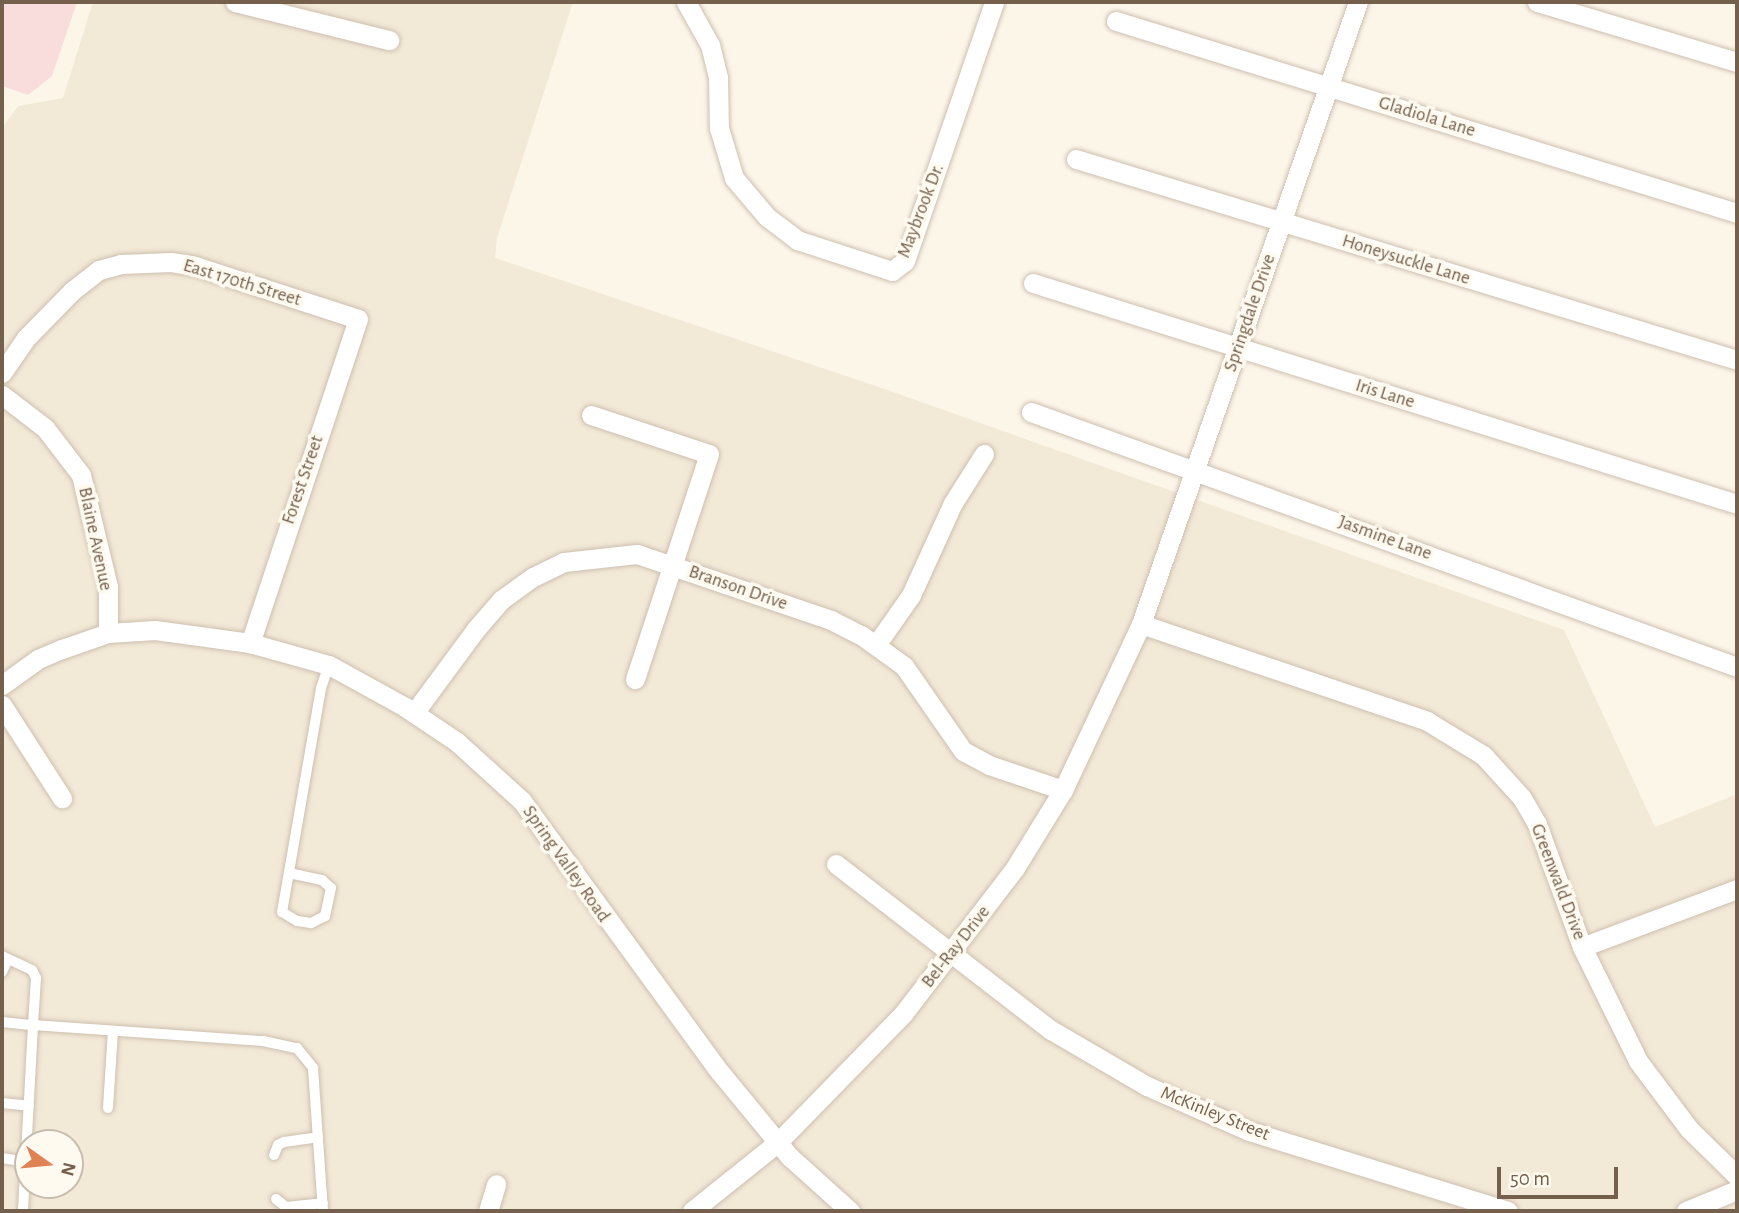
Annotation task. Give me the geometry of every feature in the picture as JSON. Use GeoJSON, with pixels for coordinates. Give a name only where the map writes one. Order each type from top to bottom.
{"type":"FeatureCollection","features":[{"type":"Feature","properties":{"kind":"street"},"geometry":{"type":"LineString","coordinates":[[235,2],[389,40]]}},
{"type":"Feature","properties":{"kind":"street","name":"Maybrook Dr."},"geometry":{"type":"LineString","coordinates":[[695,5],[710,45],[718,78],[719,128],[734,178],[766,217],[797,240],[892,271],[905,261],[994,2]]}},
{"type":"Feature","properties":{"kind":"street","name":"Springdale Drive"},"geometry":{"type":"LineString","coordinates":[[1142,624],[1358,2]]}},
{"type":"Feature","properties":{"kind":"street"},"geometry":{"type":"LineString","coordinates":[[1537,2],[1737,62]]}},
{"type":"Feature","properties":{"kind":"street","name":"Gladiola Lane"},"geometry":{"type":"LineString","coordinates":[[1116,21],[1737,213]]}},
{"type":"Feature","properties":{"kind":"street","name":"Honeysuckle Lane"},"geometry":{"type":"LineString","coordinates":[[1076,159],[1737,360]]}},
{"type":"Feature","properties":{"kind":"street","name":"East 170th Street"},"geometry":{"type":"LineString","coordinates":[[2,373],[26,338],[64,298],[99,270],[121,264],[146,261],[195,266],[358,319]]}},
{"type":"Feature","properties":{"kind":"street","name":"Iris Lane"},"geometry":{"type":"LineString","coordinates":[[1032,283],[1737,504]]}},
{"type":"Feature","properties":{"kind":"street","name":"Forest Street"},"geometry":{"type":"LineString","coordinates":[[250,642],[358,319]]}},
{"type":"Feature","properties":{"kind":"street","name":"Blaine Avenue"},"geometry":{"type":"LineString","coordinates":[[2,395],[45,428],[81,475],[108,587],[108,633]]}},
{"type":"Feature","properties":{"kind":"street","name":"Jasmine Lane"},"geometry":{"type":"LineString","coordinates":[[1031,412],[1737,667]]}},
{"type":"Feature","properties":{"kind":"street"},"geometry":{"type":"LineString","coordinates":[[591,415],[709,454],[635,679]]}},
{"type":"Feature","properties":{"kind":"street"},"geometry":{"type":"LineString","coordinates":[[876,645],[911,595],[953,503],[984,454]]}},
{"type":"Feature","properties":{"kind":"street","name":"Branson Drive"},"geometry":{"type":"LineString","coordinates":[[414,713],[476,629],[501,600],[533,576],[564,562],[596,556],[637,554],[831,620],[876,645],[904,666],[963,751],[989,765],[1063,790]]}},
{"type":"Feature","properties":{"kind":"street","name":"Bel-Ray Drive"},"geometry":{"type":"LineString","coordinates":[[692,1211],[778,1142],[850,1072],[953,954],[1015,868],[1063,790],[1142,624]]}},
{"type":"Feature","properties":{"kind":"street","name":"Greenwald Drive"},"geometry":{"type":"LineString","coordinates":[[1142,624],[1427,721],[1483,755],[1522,798],[1538,824],[1582,947],[1619,1026],[1661,1097],[1737,1176]]}},
{"type":"Feature","properties":{"kind":"street","name":"Spring Valley Road"},"geometry":{"type":"LineString","coordinates":[[2,685],[38,659],[108,633],[155,630],[250,642],[329,665],[414,713],[474,756],[522,801],[663,999],[778,1142],[850,1211]]}},
{"type":"Feature","properties":{"kind":"street"},"geometry":{"type":"LineString","coordinates":[[2,705],[62,798]]}},
{"type":"Feature","properties":{"kind":"street","name":"McKinley Street"},"geometry":{"type":"LineString","coordinates":[[836,864],[1051,1030],[1190,1107],[1249,1131],[1508,1211]]}},
{"type":"Feature","properties":{"kind":"street"},"geometry":{"type":"LineString","coordinates":[[1582,947],[1737,890]]}},
{"type":"Feature","properties":{"kind":"street"},"geometry":{"type":"LineString","coordinates":[[488,1211],[496,1184]]}},
{"type":"Feature","properties":{"kind":"street"},"geometry":{"type":"LineString","coordinates":[[1686,1211],[1737,1190]]}},
{"type":"Feature","properties":{"kind":"lane"},"geometry":{"type":"LineString","coordinates":[[289,873],[322,880],[331,888],[325,916],[304,922],[282,912],[321,688],[329,665]]}},
{"type":"Feature","properties":{"kind":"lane"},"geometry":{"type":"LineString","coordinates":[[2,972],[5,958],[32,970],[36,978],[28,1129]]}},
{"type":"Feature","properties":{"kind":"lane"},"geometry":{"type":"LineString","coordinates":[[2,1022],[263,1041],[297,1048],[313,1068],[323,1207],[286,1207],[276,1199]]}},
{"type":"Feature","properties":{"kind":"lane"},"geometry":{"type":"LineString","coordinates":[[108,1108],[113,1031]]}},
{"type":"Feature","properties":{"kind":"lane"},"geometry":{"type":"LineString","coordinates":[[2,1103],[29,1106]]}},
{"type":"Feature","properties":{"kind":"lane"},"geometry":{"type":"LineString","coordinates":[[274,1155],[284,1142],[318,1137]]}},
{"type":"Feature","properties":{"kind":"shaded area"},"geometry":{"type":"Polygon","coordinates":[[[2,2],[77,2],[52,76],[28,95],[2,86],[2,2]]]}},
{"type":"Feature","properties":{"kind":"shaded area"},"geometry":{"type":"Polygon","coordinates":[[[93,2],[573,2],[497,238],[495,258],[876,386],[1564,630],[1655,827],[1737,794],[1737,1211],[2,1211],[2,128],[18,106],[63,98],[93,2]]]}}]}
